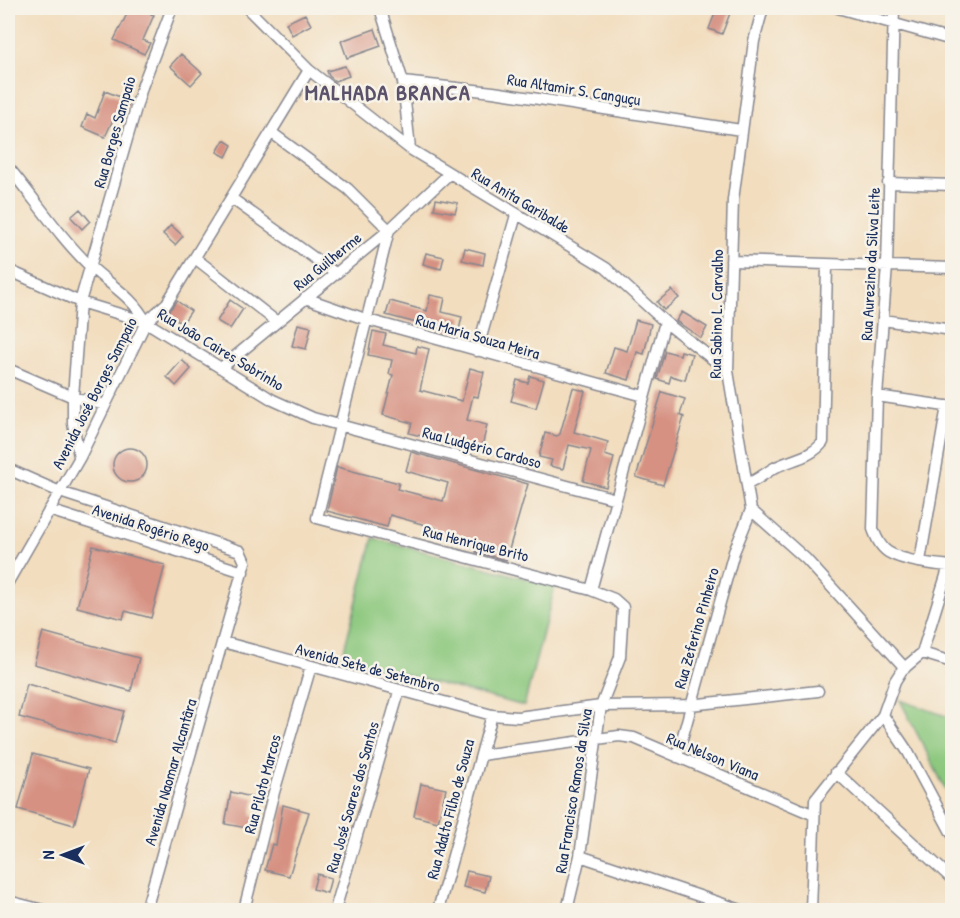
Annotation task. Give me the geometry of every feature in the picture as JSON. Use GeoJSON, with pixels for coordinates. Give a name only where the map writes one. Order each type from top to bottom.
{"type":"FeatureCollection","features":[{"type":"Feature","properties":{"kind":"street","name":"Rua Borges Sampaio"},"geometry":{"type":"LineString","coordinates":[[80,457],[73,423],[73,397],[80,302],[142,87],[172,8]]}},
{"type":"Feature","properties":{"kind":"street","name":"Rua Anita Garibalde"},"geometry":{"type":"LineString","coordinates":[[247,8],[309,70],[410,149],[606,268],[665,322],[728,371]]}},
{"type":"Feature","properties":{"kind":"street"},"geometry":{"type":"LineString","coordinates":[[380,8],[403,82],[410,149]]}},
{"type":"Feature","properties":{"kind":"street","name":"Rua Sabino L. Carvalho"},"geometry":{"type":"LineString","coordinates":[[751,510],[728,371],[733,200],[754,41],[763,8]]}},
{"type":"Feature","properties":{"kind":"street"},"geometry":{"type":"LineString","coordinates":[[838,8],[952,40]]}},
{"type":"Feature","properties":{"kind":"street","name":"Rua Aurezino da Silva Leite"},"geometry":{"type":"LineString","coordinates":[[894,8],[887,266],[878,396],[873,521],[878,542],[888,552],[920,561]]}},
{"type":"Feature","properties":{"kind":"street","name":"Avenida José Borges Sampaio"},"geometry":{"type":"LineString","coordinates":[[8,582],[11,568],[80,457],[146,322],[167,303],[309,70]]}},
{"type":"Feature","properties":{"kind":"street","name":"Rua Altamir S. Canguçu"},"geometry":{"type":"LineString","coordinates":[[403,82],[493,92],[741,130]]}},
{"type":"Feature","properties":{"kind":"street"},"geometry":{"type":"LineString","coordinates":[[272,134],[348,189],[388,230],[368,320],[340,425]]}},
{"type":"Feature","properties":{"kind":"street","name":"Rua João Caires Sobrinho"},"geometry":{"type":"LineString","coordinates":[[9,170],[90,267],[137,306],[146,322],[273,400],[313,418],[340,425]]}},
{"type":"Feature","properties":{"kind":"street","name":"Rua Guilherme"},"geometry":{"type":"LineString","coordinates":[[221,368],[388,230],[449,174]]}},
{"type":"Feature","properties":{"kind":"street"},"geometry":{"type":"LineString","coordinates":[[888,183],[952,185]]}},
{"type":"Feature","properties":{"kind":"street"},"geometry":{"type":"LineString","coordinates":[[231,198],[336,273]]}},
{"type":"Feature","properties":{"kind":"street"},"geometry":{"type":"LineString","coordinates":[[477,351],[516,214]]}},
{"type":"Feature","properties":{"kind":"street"},"geometry":{"type":"LineString","coordinates":[[195,258],[277,322]]}},
{"type":"Feature","properties":{"kind":"street"},"geometry":{"type":"LineString","coordinates":[[731,261],[827,266],[952,268]]}},
{"type":"Feature","properties":{"kind":"street"},"geometry":{"type":"LineString","coordinates":[[747,484],[764,477],[774,468],[816,451],[823,442],[827,266]]}},
{"type":"Feature","properties":{"kind":"street"},"geometry":{"type":"LineString","coordinates":[[8,270],[80,302],[146,322]]}},
{"type":"Feature","properties":{"kind":"street","name":"Rua Maria Souza Meira"},"geometry":{"type":"LineString","coordinates":[[305,298],[368,320],[644,396]]}},
{"type":"Feature","properties":{"kind":"street"},"geometry":{"type":"LineString","coordinates":[[883,320],[952,330]]}},
{"type":"Feature","properties":{"kind":"street"},"geometry":{"type":"LineString","coordinates":[[591,590],[665,322]]}},
{"type":"Feature","properties":{"kind":"street"},"geometry":{"type":"LineString","coordinates":[[8,369],[73,397],[105,405]]}},
{"type":"Feature","properties":{"kind":"street"},"geometry":{"type":"LineString","coordinates":[[811,910],[815,800],[883,715],[895,681],[905,668],[922,653],[951,566],[920,561],[950,407],[878,396]]}},
{"type":"Feature","properties":{"kind":"street","name":"Rua Ludgério Cardoso"},"geometry":{"type":"LineString","coordinates":[[340,425],[616,500]]}},
{"type":"Feature","properties":{"kind":"street","name":"Rua Henrique Brito"},"geometry":{"type":"LineString","coordinates":[[340,425],[317,518],[591,590],[614,599],[623,607]]}},
{"type":"Feature","properties":{"kind":"street","name":"Avenida Rogério Rego"},"geometry":{"type":"LineString","coordinates":[[8,469],[60,492],[240,551],[245,562],[243,572],[49,510]]}},
{"type":"Feature","properties":{"kind":"street"},"geometry":{"type":"LineString","coordinates":[[751,510],[806,559],[905,668]]}},
{"type":"Feature","properties":{"kind":"street","name":"Rua Zeferino Pinheiro"},"geometry":{"type":"LineString","coordinates":[[677,757],[734,552],[751,510]]}},
{"type":"Feature","properties":{"kind":"street"},"geometry":{"type":"LineString","coordinates":[[223,642],[243,572]]}},
{"type":"Feature","properties":{"kind":"street","name":"Rua Francisco Ramos da Silva"},"geometry":{"type":"LineString","coordinates":[[567,910],[580,856],[601,706],[620,657],[623,607]]}},
{"type":"Feature","properties":{"kind":"street","name":"Avenida Sete de Setembro"},"geometry":{"type":"LineString","coordinates":[[223,642],[492,716],[518,717],[601,706],[690,705],[818,691]]}},
{"type":"Feature","properties":{"kind":"street","name":"Avenida Naomar Alcantâra"},"geometry":{"type":"LineString","coordinates":[[146,910],[223,642]]}},
{"type":"Feature","properties":{"kind":"street"},"geometry":{"type":"LineString","coordinates":[[922,653],[952,662]]}},
{"type":"Feature","properties":{"kind":"street","name":"Rua Piloto Marcos"},"geometry":{"type":"LineString","coordinates":[[244,910],[272,799],[311,666]]}},
{"type":"Feature","properties":{"kind":"street","name":"Rua José Soares dos Santos"},"geometry":{"type":"LineString","coordinates":[[335,910],[399,692]]}},
{"type":"Feature","properties":{"kind":"street"},"geometry":{"type":"LineString","coordinates":[[883,715],[908,752],[952,834]]}},
{"type":"Feature","properties":{"kind":"street","name":"Rua Adalto Filho de Souza"},"geometry":{"type":"LineString","coordinates":[[438,910],[492,716]]}},
{"type":"Feature","properties":{"kind":"street","name":"Rua Nelson Viana"},"geometry":{"type":"LineString","coordinates":[[481,755],[619,736],[634,738],[814,815]]}},
{"type":"Feature","properties":{"kind":"street"},"geometry":{"type":"LineString","coordinates":[[836,772],[952,879]]}},
{"type":"Feature","properties":{"kind":"street"},"geometry":{"type":"LineString","coordinates":[[580,856],[741,910]]}},
{"type":"Feature","properties":{"kind":"street"},"geometry":{"type":"LineString","coordinates":[[8,901],[43,910]]}},
{"type":"Feature","properties":{"kind":"green space"},"geometry":{"type":"Polygon","coordinates":[[[373,538],[555,586],[524,706],[342,658],[373,538]]]}},
{"type":"Feature","properties":{"kind":"green space"},"geometry":{"type":"Polygon","coordinates":[[[900,700],[952,718],[952,802],[900,700]]]}},
{"type":"Feature","properties":{"kind":"building"},"geometry":{"type":"Polygon","coordinates":[[[130,8],[154,8],[151,14],[154,15],[143,40],[150,43],[144,54],[114,40],[130,8]]]}},
{"type":"Feature","properties":{"kind":"building"},"geometry":{"type":"Polygon","coordinates":[[[717,8],[732,8],[722,34],[709,29],[717,8]]]}},
{"type":"Feature","properties":{"kind":"building"},"geometry":{"type":"Polygon","coordinates":[[[305,14],[311,25],[292,35],[286,23],[305,14]]]}},
{"type":"Feature","properties":{"kind":"building"},"geometry":{"type":"Polygon","coordinates":[[[375,29],[381,46],[347,58],[341,41],[375,29]]]}},
{"type":"Feature","properties":{"kind":"building"},"geometry":{"type":"Polygon","coordinates":[[[181,54],[202,73],[191,85],[170,66],[181,54]]]}},
{"type":"Feature","properties":{"kind":"building"},"geometry":{"type":"Polygon","coordinates":[[[345,66],[349,76],[335,81],[329,76],[327,71],[345,66]]]}},
{"type":"Feature","properties":{"kind":"building"},"geometry":{"type":"Polygon","coordinates":[[[105,91],[130,101],[124,114],[117,111],[105,137],[82,127],[87,114],[95,118],[105,91]]]}},
{"type":"Feature","properties":{"kind":"building"},"geometry":{"type":"Polygon","coordinates":[[[224,140],[232,145],[226,157],[217,152],[224,140]]]}},
{"type":"Feature","properties":{"kind":"building"},"geometry":{"type":"Polygon","coordinates":[[[436,199],[458,203],[455,213],[434,209],[436,199]]]}},
{"type":"Feature","properties":{"kind":"building"},"geometry":{"type":"Polygon","coordinates":[[[80,209],[90,221],[82,229],[71,217],[80,209]]]}},
{"type":"Feature","properties":{"kind":"building"},"geometry":{"type":"Polygon","coordinates":[[[171,225],[183,236],[175,245],[163,234],[171,225]]]}},
{"type":"Feature","properties":{"kind":"building"},"geometry":{"type":"Polygon","coordinates":[[[465,248],[485,253],[483,265],[462,260],[465,248]]]}},
{"type":"Feature","properties":{"kind":"building"},"geometry":{"type":"Polygon","coordinates":[[[426,253],[444,257],[441,269],[423,264],[426,253]]]}},
{"type":"Feature","properties":{"kind":"building"},"geometry":{"type":"Polygon","coordinates":[[[672,290],[679,298],[664,310],[657,302],[672,290]]]}},
{"type":"Feature","properties":{"kind":"building"},"geometry":{"type":"Polygon","coordinates":[[[430,295],[445,298],[442,312],[462,317],[458,334],[386,315],[390,301],[427,311],[430,295]]]}},
{"type":"Feature","properties":{"kind":"building"},"geometry":{"type":"Polygon","coordinates":[[[230,300],[243,309],[230,329],[217,321],[230,300]]]}},
{"type":"Feature","properties":{"kind":"building"},"geometry":{"type":"Polygon","coordinates":[[[177,301],[191,311],[182,324],[167,313],[177,301]]]}},
{"type":"Feature","properties":{"kind":"building"},"geometry":{"type":"Polygon","coordinates":[[[682,312],[707,327],[701,338],[676,321],[682,312]]]}},
{"type":"Feature","properties":{"kind":"building"},"geometry":{"type":"Polygon","coordinates":[[[636,320],[651,324],[644,354],[637,352],[629,380],[606,373],[614,347],[627,351],[636,320]]]}},
{"type":"Feature","properties":{"kind":"building"},"geometry":{"type":"Polygon","coordinates":[[[298,324],[311,327],[306,349],[292,346],[298,324]]]}},
{"type":"Feature","properties":{"kind":"building"},"geometry":{"type":"Polygon","coordinates":[[[373,331],[386,334],[383,345],[416,353],[417,346],[429,349],[420,390],[462,401],[470,368],[484,372],[478,397],[473,396],[467,420],[487,425],[481,451],[409,433],[412,423],[383,415],[393,375],[389,374],[392,360],[368,355],[373,331]]]}},
{"type":"Feature","properties":{"kind":"building"},"geometry":{"type":"Polygon","coordinates":[[[665,351],[680,355],[681,351],[692,354],[685,380],[671,376],[669,383],[657,379],[665,351]]]}},
{"type":"Feature","properties":{"kind":"building"},"geometry":{"type":"Polygon","coordinates":[[[182,360],[191,369],[176,386],[167,377],[182,360]]]}},
{"type":"Feature","properties":{"kind":"building"},"geometry":{"type":"Polygon","coordinates":[[[530,376],[544,380],[536,408],[511,401],[517,380],[528,383],[530,376]]]}},
{"type":"Feature","properties":{"kind":"building"},"geometry":{"type":"Polygon","coordinates":[[[573,388],[585,391],[574,432],[608,442],[605,455],[614,458],[606,487],[583,481],[591,450],[569,445],[563,469],[550,466],[552,460],[539,457],[545,433],[557,436],[560,434],[573,388]]]}},
{"type":"Feature","properties":{"kind":"building"},"geometry":{"type":"Polygon","coordinates":[[[662,392],[685,399],[680,415],[684,417],[663,485],[636,477],[662,392]]]}},
{"type":"Feature","properties":{"kind":"building"},"geometry":{"type":"Polygon","coordinates":[[[130,448],[142,453],[147,465],[142,477],[130,482],[118,477],[113,465],[118,453],[130,448]]]}},
{"type":"Feature","properties":{"kind":"building"},"geometry":{"type":"Polygon","coordinates":[[[411,452],[528,484],[506,560],[476,552],[477,547],[434,535],[436,528],[390,515],[387,527],[327,511],[337,467],[399,483],[397,489],[443,501],[448,483],[406,471],[411,452]]]}},
{"type":"Feature","properties":{"kind":"building"},"geometry":{"type":"Polygon","coordinates":[[[93,546],[165,565],[151,618],[125,611],[123,619],[77,607],[93,546]]]}},
{"type":"Feature","properties":{"kind":"building"},"geometry":{"type":"Polygon","coordinates":[[[43,632],[139,658],[131,691],[34,664],[43,632]]]}},
{"type":"Feature","properties":{"kind":"building"},"geometry":{"type":"Polygon","coordinates":[[[27,684],[124,711],[115,743],[19,717],[27,684]]]}},
{"type":"Feature","properties":{"kind":"building"},"geometry":{"type":"Polygon","coordinates":[[[33,754],[89,769],[74,825],[18,809],[33,754]]]}},
{"type":"Feature","properties":{"kind":"building"},"geometry":{"type":"Polygon","coordinates":[[[421,784],[446,789],[438,822],[414,816],[421,784]]]}},
{"type":"Feature","properties":{"kind":"building"},"geometry":{"type":"Polygon","coordinates":[[[231,792],[255,798],[251,815],[255,816],[252,829],[225,824],[231,792]]]}},
{"type":"Feature","properties":{"kind":"building"},"geometry":{"type":"Polygon","coordinates":[[[283,805],[309,812],[289,876],[265,870],[272,844],[276,845],[283,805]]]}},
{"type":"Feature","properties":{"kind":"building"},"geometry":{"type":"Polygon","coordinates":[[[467,871],[489,876],[485,892],[463,887],[467,871]]]}},
{"type":"Feature","properties":{"kind":"building"},"geometry":{"type":"Polygon","coordinates":[[[317,874],[331,878],[327,893],[313,889],[317,874]]]}},
{"type":"Feature","properties":{"kind":"district","name":"MALHADA BRANCA"},"geometry":{"type":"Point","coordinates":[388,92]}}]}
